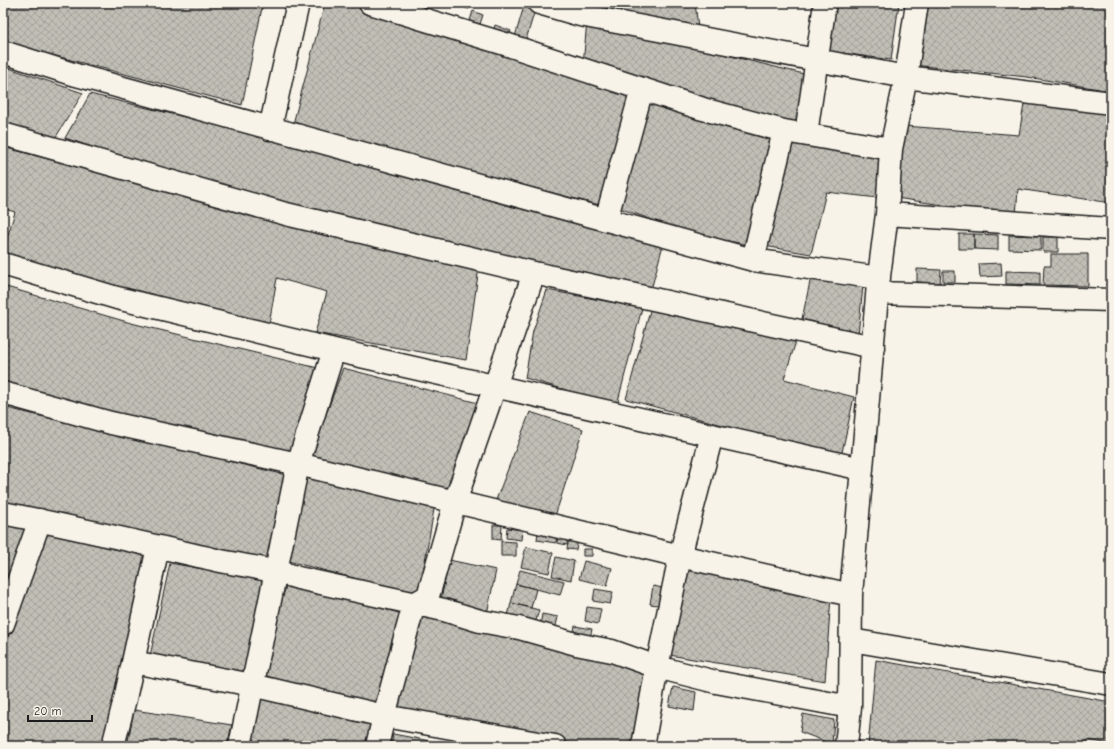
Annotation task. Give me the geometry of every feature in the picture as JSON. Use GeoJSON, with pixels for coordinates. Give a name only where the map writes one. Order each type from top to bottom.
{"type":"FeatureCollection","features":[{"type":"Feature","properties":{"kind":"street"},"geometry":{"type":"LineString","coordinates":[[270,129],[298,3]]}},
{"type":"Feature","properties":{"kind":"street"},"geometry":{"type":"LineString","coordinates":[[370,3],[505,44],[704,109],[784,131],[891,149]]}},
{"type":"Feature","properties":{"kind":"street"},"geometry":{"type":"LineString","coordinates":[[539,3],[580,14],[906,77],[1111,103]]}},
{"type":"Feature","properties":{"kind":"street"},"geometry":{"type":"LineString","coordinates":[[806,134],[825,3]]}},
{"type":"Feature","properties":{"kind":"street"},"geometry":{"type":"LineString","coordinates":[[846,746],[850,707],[851,595],[872,347],[887,214],[891,149],[906,77],[917,3]]}},
{"type":"Feature","properties":{"kind":"street"},"geometry":{"type":"LineString","coordinates":[[3,52],[76,75],[270,129],[753,260],[878,285],[1111,300]]}},
{"type":"Feature","properties":{"kind":"street"},"geometry":{"type":"LineString","coordinates":[[606,220],[642,89]]}},
{"type":"Feature","properties":{"kind":"street"},"geometry":{"type":"LineString","coordinates":[[753,260],[784,131]]}},
{"type":"Feature","properties":{"kind":"street"},"geometry":{"type":"LineString","coordinates":[[3,134],[286,214],[534,274],[872,347]]}},
{"type":"Feature","properties":{"kind":"street"},"geometry":{"type":"LineString","coordinates":[[887,214],[1111,229]]}},
{"type":"Feature","properties":{"kind":"street"},"geometry":{"type":"LineString","coordinates":[[3,264],[117,298],[334,350],[862,469]]}},
{"type":"Feature","properties":{"kind":"street"},"geometry":{"type":"LineString","coordinates":[[377,746],[414,604],[428,596],[455,502],[534,274]]}},
{"type":"Feature","properties":{"kind":"street"},"geometry":{"type":"LineString","coordinates":[[240,746],[298,464],[334,350]]}},
{"type":"Feature","properties":{"kind":"street"},"geometry":{"type":"LineString","coordinates":[[3,393],[111,423],[298,464],[680,556],[851,595]]}},
{"type":"Feature","properties":{"kind":"street"},"geometry":{"type":"LineString","coordinates":[[643,746],[657,667],[680,556],[712,435]]}},
{"type":"Feature","properties":{"kind":"street"},"geometry":{"type":"LineString","coordinates":[[3,513],[225,562],[275,570],[298,578],[444,610],[480,621],[519,628],[576,644],[612,651],[657,667],[716,682],[850,707]]}},
{"type":"Feature","properties":{"kind":"street"},"geometry":{"type":"LineString","coordinates":[[3,624],[40,520]]}},
{"type":"Feature","properties":{"kind":"street"},"geometry":{"type":"LineString","coordinates":[[113,746],[158,546]]}},
{"type":"Feature","properties":{"kind":"street"},"geometry":{"type":"LineString","coordinates":[[851,640],[1111,684]]}},
{"type":"Feature","properties":{"kind":"street"},"geometry":{"type":"LineString","coordinates":[[133,662],[252,685],[384,716],[556,746]]}},
{"type":"Feature","properties":{"kind":"building"},"geometry":{"type":"Polygon","coordinates":[[[3,3],[263,3],[242,105],[3,42],[3,3]]]}},
{"type":"Feature","properties":{"kind":"building"},"geometry":{"type":"Polygon","coordinates":[[[325,3],[354,3],[510,49],[633,95],[599,205],[293,124],[325,3]]]}},
{"type":"Feature","properties":{"kind":"building"},"geometry":{"type":"Polygon","coordinates":[[[411,3],[429,5],[425,15],[409,10],[411,3]]]}},
{"type":"Feature","properties":{"kind":"building"},"geometry":{"type":"Polygon","coordinates":[[[448,3],[470,3],[469,9],[448,3]]]}},
{"type":"Feature","properties":{"kind":"building"},"geometry":{"type":"Polygon","coordinates":[[[564,3],[695,3],[698,27],[564,3]]]}},
{"type":"Feature","properties":{"kind":"building"},"geometry":{"type":"Polygon","coordinates":[[[829,3],[899,3],[891,60],[821,50],[829,3]]]}},
{"type":"Feature","properties":{"kind":"building"},"geometry":{"type":"Polygon","coordinates":[[[921,3],[1111,3],[1111,91],[1027,77],[913,65],[921,3]]]}},
{"type":"Feature","properties":{"kind":"building"},"geometry":{"type":"Polygon","coordinates":[[[524,6],[535,10],[525,43],[514,40],[524,6]]]}},
{"type":"Feature","properties":{"kind":"building"},"geometry":{"type":"Polygon","coordinates":[[[473,11],[483,15],[478,30],[468,27],[473,11]]]}},
{"type":"Feature","properties":{"kind":"building"},"geometry":{"type":"Polygon","coordinates":[[[587,21],[808,75],[802,128],[583,65],[587,21]]]}},
{"type":"Feature","properties":{"kind":"building"},"geometry":{"type":"Polygon","coordinates":[[[495,25],[511,31],[508,41],[492,36],[495,25]]]}},
{"type":"Feature","properties":{"kind":"building"},"geometry":{"type":"Polygon","coordinates":[[[3,66],[83,93],[54,140],[3,124],[3,66]]]}},
{"type":"Feature","properties":{"kind":"building"},"geometry":{"type":"Polygon","coordinates":[[[90,94],[283,141],[664,241],[651,290],[337,214],[314,212],[153,167],[65,138],[90,94]]]}},
{"type":"Feature","properties":{"kind":"building"},"geometry":{"type":"Polygon","coordinates":[[[644,98],[774,137],[754,246],[693,234],[616,207],[644,98]]]}},
{"type":"Feature","properties":{"kind":"building"},"geometry":{"type":"Polygon","coordinates":[[[1025,98],[1111,108],[1111,203],[1018,189],[1016,216],[896,198],[905,126],[1019,135],[1025,98]]]}},
{"type":"Feature","properties":{"kind":"building"},"geometry":{"type":"Polygon","coordinates":[[[789,135],[886,153],[878,198],[826,192],[811,254],[764,246],[789,135]]]}},
{"type":"Feature","properties":{"kind":"building"},"geometry":{"type":"Polygon","coordinates":[[[3,147],[196,198],[479,267],[466,360],[315,333],[327,292],[277,278],[269,324],[3,259],[3,251],[15,212],[5,209],[8,198],[3,197],[3,147]]]}},
{"type":"Feature","properties":{"kind":"building"},"geometry":{"type":"Polygon","coordinates":[[[959,234],[974,234],[974,249],[959,249],[959,234]]]}},
{"type":"Feature","properties":{"kind":"building"},"geometry":{"type":"Polygon","coordinates":[[[974,234],[998,235],[998,250],[974,249],[974,234]]]}},
{"type":"Feature","properties":{"kind":"building"},"geometry":{"type":"Polygon","coordinates":[[[1009,235],[1041,236],[1041,250],[1009,249],[1009,235]]]}},
{"type":"Feature","properties":{"kind":"building"},"geometry":{"type":"Polygon","coordinates":[[[1043,237],[1058,237],[1058,252],[1043,252],[1043,237]]]}},
{"type":"Feature","properties":{"kind":"building"},"geometry":{"type":"Polygon","coordinates":[[[1051,254],[1088,254],[1088,286],[1043,285],[1044,266],[1051,266],[1051,254]]]}},
{"type":"Feature","properties":{"kind":"building"},"geometry":{"type":"Polygon","coordinates":[[[1001,263],[1002,276],[980,277],[979,264],[1001,263]]]}},
{"type":"Feature","properties":{"kind":"building"},"geometry":{"type":"Polygon","coordinates":[[[917,269],[941,270],[940,283],[917,282],[917,269]]]}},
{"type":"Feature","properties":{"kind":"building"},"geometry":{"type":"Polygon","coordinates":[[[943,271],[955,271],[955,282],[943,282],[943,271]]]}},
{"type":"Feature","properties":{"kind":"building"},"geometry":{"type":"Polygon","coordinates":[[[1006,271],[1040,272],[1040,285],[1006,284],[1006,271]]]}},
{"type":"Feature","properties":{"kind":"building"},"geometry":{"type":"Polygon","coordinates":[[[811,277],[863,286],[858,335],[802,319],[811,277]]]}},
{"type":"Feature","properties":{"kind":"building"},"geometry":{"type":"Polygon","coordinates":[[[3,286],[131,323],[322,369],[295,454],[109,412],[3,384],[3,286]]]}},
{"type":"Feature","properties":{"kind":"building"},"geometry":{"type":"Polygon","coordinates":[[[547,290],[642,308],[617,405],[525,378],[533,331],[547,290]]]}},
{"type":"Feature","properties":{"kind":"building"},"geometry":{"type":"Polygon","coordinates":[[[651,307],[797,338],[784,379],[854,397],[841,457],[626,399],[651,307]]]}},
{"type":"Feature","properties":{"kind":"building"},"geometry":{"type":"Polygon","coordinates":[[[343,368],[478,403],[448,489],[310,458],[343,368]]]}},
{"type":"Feature","properties":{"kind":"building"},"geometry":{"type":"Polygon","coordinates":[[[3,407],[286,475],[269,560],[3,503],[3,407]]]}},
{"type":"Feature","properties":{"kind":"building"},"geometry":{"type":"Polygon","coordinates":[[[530,412],[583,429],[555,516],[496,500],[530,412]]]}},
{"type":"Feature","properties":{"kind":"building"},"geometry":{"type":"Polygon","coordinates":[[[302,470],[435,504],[419,595],[284,560],[302,470]]]}},
{"type":"Feature","properties":{"kind":"building"},"geometry":{"type":"Polygon","coordinates":[[[3,520],[27,525],[3,598],[3,520]]]}},
{"type":"Feature","properties":{"kind":"building"},"geometry":{"type":"Polygon","coordinates":[[[493,525],[502,525],[501,540],[493,539],[493,525]]]}},
{"type":"Feature","properties":{"kind":"building"},"geometry":{"type":"Polygon","coordinates":[[[46,527],[151,554],[103,746],[3,746],[3,652],[46,527]]]}},
{"type":"Feature","properties":{"kind":"building"},"geometry":{"type":"Polygon","coordinates":[[[507,528],[522,530],[521,540],[506,538],[507,528]]]}},
{"type":"Feature","properties":{"kind":"building"},"geometry":{"type":"Polygon","coordinates":[[[538,532],[557,534],[556,543],[537,540],[538,532]]]}},
{"type":"Feature","properties":{"kind":"building"},"geometry":{"type":"Polygon","coordinates":[[[559,535],[568,536],[567,545],[557,543],[559,535]]]}},
{"type":"Feature","properties":{"kind":"building"},"geometry":{"type":"Polygon","coordinates":[[[569,538],[578,539],[576,550],[567,549],[569,538]]]}},
{"type":"Feature","properties":{"kind":"building"},"geometry":{"type":"Polygon","coordinates":[[[501,541],[516,542],[516,556],[501,556],[501,541]]]}},
{"type":"Feature","properties":{"kind":"building"},"geometry":{"type":"Polygon","coordinates":[[[526,547],[553,553],[549,573],[521,567],[526,547]]]}},
{"type":"Feature","properties":{"kind":"building"},"geometry":{"type":"Polygon","coordinates":[[[583,549],[592,549],[592,556],[583,556],[583,549]]]}},
{"type":"Feature","properties":{"kind":"building"},"geometry":{"type":"Polygon","coordinates":[[[556,557],[574,561],[571,580],[552,576],[556,557]]]}},
{"type":"Feature","properties":{"kind":"building"},"geometry":{"type":"Polygon","coordinates":[[[681,559],[831,596],[825,681],[663,654],[681,559]]]}},
{"type":"Feature","properties":{"kind":"building"},"geometry":{"type":"Polygon","coordinates":[[[449,560],[496,570],[487,614],[440,605],[449,560]]]}},
{"type":"Feature","properties":{"kind":"building"},"geometry":{"type":"Polygon","coordinates":[[[584,561],[612,568],[607,586],[579,579],[584,561]]]}},
{"type":"Feature","properties":{"kind":"building"},"geometry":{"type":"Polygon","coordinates":[[[170,563],[263,580],[244,673],[150,656],[170,563]]]}},
{"type":"Feature","properties":{"kind":"building"},"geometry":{"type":"Polygon","coordinates":[[[520,570],[564,581],[560,595],[516,584],[520,570]]]}},
{"type":"Feature","properties":{"kind":"building"},"geometry":{"type":"Polygon","coordinates":[[[287,583],[403,614],[379,707],[257,679],[287,583]]]}},
{"type":"Feature","properties":{"kind":"building"},"geometry":{"type":"Polygon","coordinates":[[[516,584],[536,589],[531,608],[511,603],[516,584]]]}},
{"type":"Feature","properties":{"kind":"building"},"geometry":{"type":"Polygon","coordinates":[[[653,586],[668,589],[666,606],[650,604],[653,586]]]}},
{"type":"Feature","properties":{"kind":"building"},"geometry":{"type":"Polygon","coordinates":[[[595,589],[613,592],[610,604],[593,601],[595,589]]]}},
{"type":"Feature","properties":{"kind":"building"},"geometry":{"type":"Polygon","coordinates":[[[511,603],[539,610],[534,627],[507,620],[511,603]]]}},
{"type":"Feature","properties":{"kind":"building"},"geometry":{"type":"Polygon","coordinates":[[[587,607],[601,609],[598,624],[585,621],[587,607]]]}},
{"type":"Feature","properties":{"kind":"building"},"geometry":{"type":"Polygon","coordinates":[[[416,613],[649,669],[633,746],[585,746],[393,709],[416,613]]]}},
{"type":"Feature","properties":{"kind":"building"},"geometry":{"type":"Polygon","coordinates":[[[542,614],[558,617],[555,630],[540,626],[542,614]]]}},
{"type":"Feature","properties":{"kind":"building"},"geometry":{"type":"Polygon","coordinates":[[[575,626],[592,629],[590,638],[573,635],[575,626]]]}},
{"type":"Feature","properties":{"kind":"building"},"geometry":{"type":"Polygon","coordinates":[[[876,660],[1111,702],[1111,744],[1087,740],[1086,746],[868,746],[876,660]]]}},
{"type":"Feature","properties":{"kind":"building"},"geometry":{"type":"Polygon","coordinates":[[[673,687],[696,692],[694,711],[669,706],[673,687]]]}},
{"type":"Feature","properties":{"kind":"building"},"geometry":{"type":"Polygon","coordinates":[[[260,691],[375,721],[368,746],[248,746],[260,691]]]}},
{"type":"Feature","properties":{"kind":"building"},"geometry":{"type":"Polygon","coordinates":[[[134,710],[232,725],[227,746],[127,746],[134,710]]]}},
{"type":"Feature","properties":{"kind":"building"},"geometry":{"type":"Polygon","coordinates":[[[803,714],[834,720],[832,744],[800,732],[803,714]]]}},
{"type":"Feature","properties":{"kind":"building"},"geometry":{"type":"Polygon","coordinates":[[[393,734],[457,746],[391,746],[393,734]]]}}]}
